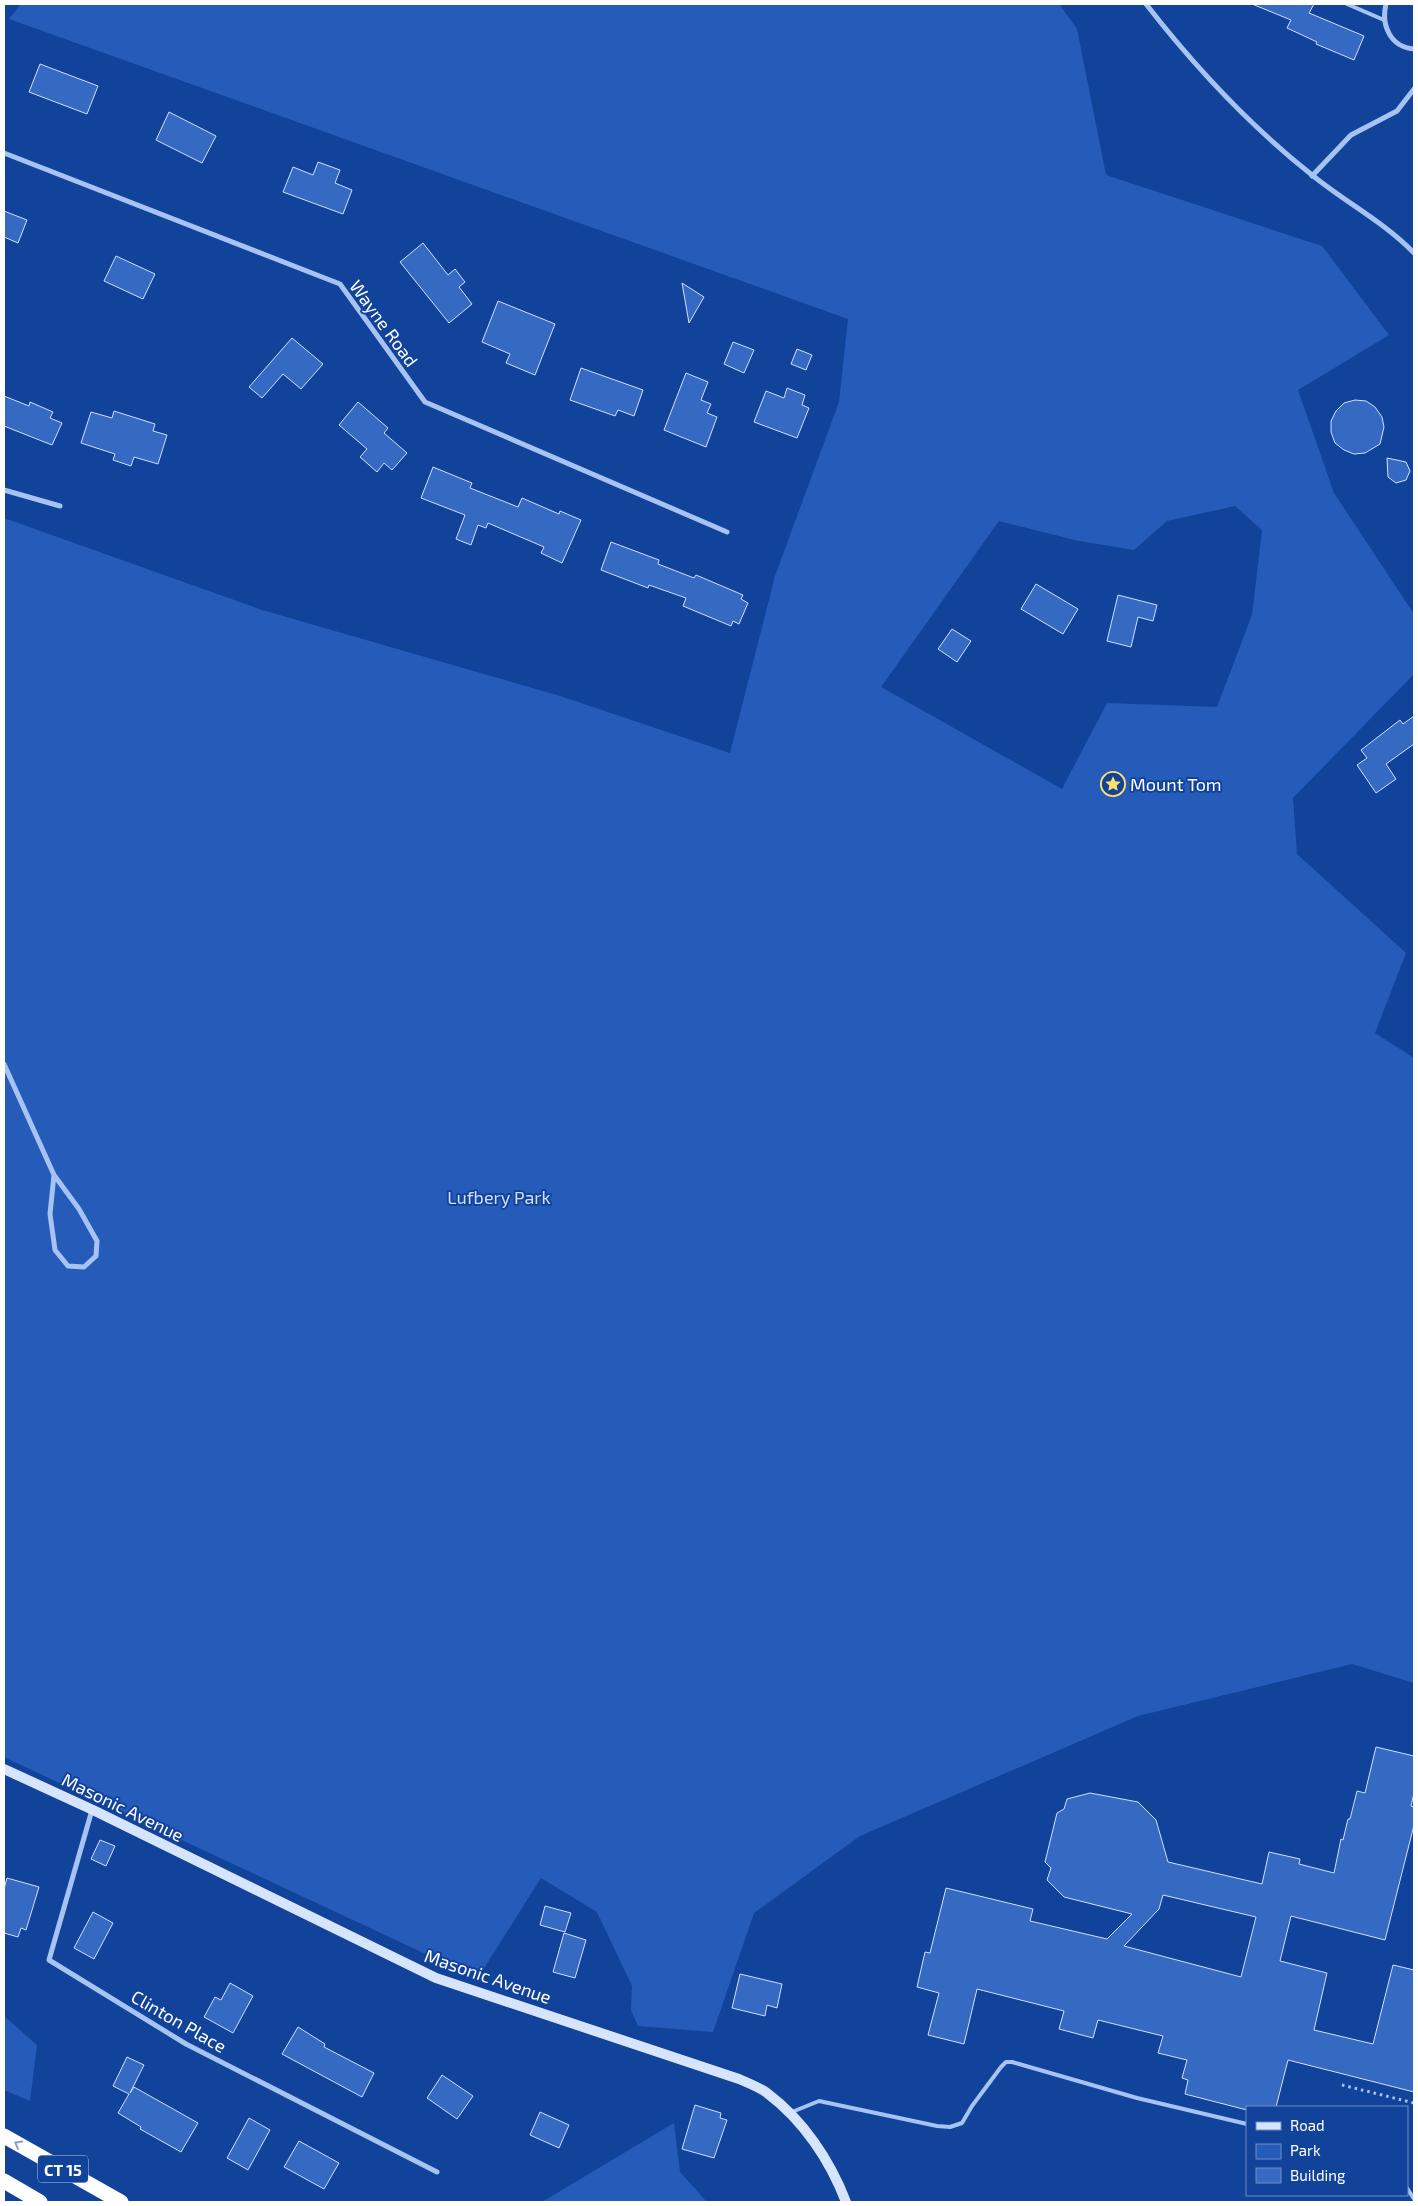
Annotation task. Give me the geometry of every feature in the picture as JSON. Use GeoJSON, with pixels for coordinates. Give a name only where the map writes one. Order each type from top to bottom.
{"type":"FeatureCollection","features":[{"type":"Feature","properties":{"kind":"highway","name":"CT 15"},"geometry":{"type":"LineString","coordinates":[[4,2136],[121,2202]]}},
{"type":"Feature","properties":{"kind":"highway","name":"CT 15"},"geometry":{"type":"LineString","coordinates":[[4,2181],[40,2202]]}},
{"type":"Feature","properties":{"kind":"main road","name":"Masonic Avenue"},"geometry":{"type":"LineString","coordinates":[[4,1769],[93,1810],[436,1978],[739,2079],[766,2092],[790,2113],[823,2155],[846,2202]]}},
{"type":"Feature","properties":{"kind":"street"},"geometry":{"type":"LineString","coordinates":[[1146,4],[1171,36],[1236,109],[1312,176],[1397,236],[1414,253]]}},
{"type":"Feature","properties":{"kind":"street"},"geometry":{"type":"LineString","coordinates":[[1386,4],[1384,20],[1390,36],[1398,44],[1414,49]]}},
{"type":"Feature","properties":{"kind":"street"},"geometry":{"type":"LineString","coordinates":[[1312,176],[1351,135],[1397,112],[1414,89]]}},
{"type":"Feature","properties":{"kind":"street","name":"Wayne Road"},"geometry":{"type":"LineString","coordinates":[[4,154],[340,284],[425,402],[727,532]]}},
{"type":"Feature","properties":{"kind":"street"},"geometry":{"type":"LineString","coordinates":[[4,490],[60,506]]}},
{"type":"Feature","properties":{"kind":"street"},"geometry":{"type":"LineString","coordinates":[[4,1064],[54,1175],[79,1209],[97,1241],[96,1256],[84,1267],[68,1266],[55,1250],[50,1214],[54,1175]]}},
{"type":"Feature","properties":{"kind":"street","name":"Clinton Place"},"geometry":{"type":"LineString","coordinates":[[93,1810],[49,1960],[186,2044],[437,2172]]}},
{"type":"Feature","properties":{"kind":"lane"},"geometry":{"type":"LineString","coordinates":[[1347,4],[1384,20]]}},
{"type":"Feature","properties":{"kind":"lane"},"geometry":{"type":"LineString","coordinates":[[790,2113],[819,2101],[937,2126],[950,2127],[962,2124],[972,2106],[1001,2067],[1006,2062],[1012,2062],[1137,2098],[1246,2124]]}},
{"type":"Feature","properties":{"kind":"path"},"geometry":{"type":"LineString","coordinates":[[1342,2085],[1414,2103]]}},
{"type":"Feature","properties":{"kind":"green space","name":"Lufbery Park"},"geometry":{"type":"Polygon","coordinates":[[[21,4],[1059,4],[1077,29],[1106,175],[1322,246],[1389,335],[1298,390],[1334,493],[1414,614],[1414,674],[1293,798],[1297,854],[1406,953],[1375,1033],[1414,1058],[1414,1683],[1352,1664],[1138,1716],[860,1836],[754,1913],[713,2032],[638,2026],[631,2010],[632,1986],[597,1912],[541,1878],[481,1973],[432,1957],[4,1757],[4,518],[262,610],[557,695],[730,753],[775,576],[839,402],[848,319],[9,19],[21,4]],[[1235,506],[1167,521],[1134,550],[1079,541],[999,521],[881,687],[1062,789],[1107,703],[1217,707],[1252,615],[1262,530],[1235,506]]]}},
{"type":"Feature","properties":{"kind":"green space"},"geometry":{"type":"Polygon","coordinates":[[[4,2016],[37,2045],[30,2101],[4,2090],[4,2016]]]}},
{"type":"Feature","properties":{"kind":"green space"},"geometry":{"type":"Polygon","coordinates":[[[674,2123],[680,2172],[707,2202],[542,2202],[674,2123]]]}},
{"type":"Feature","properties":{"kind":"building"},"geometry":{"type":"Polygon","coordinates":[[[1252,4],[1314,4],[1309,13],[1364,36],[1354,60],[1316,44],[1317,42],[1287,28],[1291,20],[1252,4]]]}},
{"type":"Feature","properties":{"kind":"building"},"geometry":{"type":"Polygon","coordinates":[[[40,64],[98,86],[87,114],[29,92],[40,64]]]}},
{"type":"Feature","properties":{"kind":"building"},"geometry":{"type":"Polygon","coordinates":[[[169,112],[216,136],[202,163],[156,140],[169,112]]]}},
{"type":"Feature","properties":{"kind":"building"},"geometry":{"type":"Polygon","coordinates":[[[318,162],[340,170],[335,183],[352,190],[343,214],[283,192],[293,167],[313,175],[318,162]]]}},
{"type":"Feature","properties":{"kind":"building"},"geometry":{"type":"Polygon","coordinates":[[[4,211],[27,220],[18,243],[4,237],[4,211]]]}},
{"type":"Feature","properties":{"kind":"building"},"geometry":{"type":"Polygon","coordinates":[[[423,243],[448,275],[455,269],[465,282],[459,287],[472,304],[449,323],[400,262],[423,243]]]}},
{"type":"Feature","properties":{"kind":"building"},"geometry":{"type":"Polygon","coordinates":[[[116,256],[155,274],[143,299],[104,281],[116,256]]]}},
{"type":"Feature","properties":{"kind":"building"},"geometry":{"type":"Polygon","coordinates":[[[682,283],[704,297],[689,323],[682,283]]]}},
{"type":"Feature","properties":{"kind":"building"},"geometry":{"type":"Polygon","coordinates":[[[498,301],[555,324],[535,375],[506,363],[510,354],[482,342],[498,301]]]}},
{"type":"Feature","properties":{"kind":"building"},"geometry":{"type":"Polygon","coordinates":[[[292,338],[323,364],[301,389],[283,374],[262,398],[249,387],[292,338]]]}},
{"type":"Feature","properties":{"kind":"building"},"geometry":{"type":"Polygon","coordinates":[[[733,342],[754,350],[744,373],[724,364],[733,342]]]}},
{"type":"Feature","properties":{"kind":"building"},"geometry":{"type":"Polygon","coordinates":[[[797,349],[812,355],[806,370],[791,364],[797,349]]]}},
{"type":"Feature","properties":{"kind":"building"},"geometry":{"type":"Polygon","coordinates":[[[581,368],[643,390],[634,416],[618,410],[615,416],[570,400],[581,368]]]}},
{"type":"Feature","properties":{"kind":"building"},"geometry":{"type":"Polygon","coordinates":[[[686,373],[708,382],[701,400],[711,404],[707,413],[717,417],[706,447],[664,430],[686,373]]]}},
{"type":"Feature","properties":{"kind":"building"},"geometry":{"type":"Polygon","coordinates":[[[787,388],[805,395],[802,405],[809,408],[797,438],[754,422],[766,391],[784,398],[787,388]]]}},
{"type":"Feature","properties":{"kind":"building"},"geometry":{"type":"Polygon","coordinates":[[[4,396],[29,406],[30,402],[53,412],[50,418],[62,423],[52,445],[4,426],[4,396]]]}},
{"type":"Feature","properties":{"kind":"building"},"geometry":{"type":"Polygon","coordinates":[[[1355,400],[1366,401],[1375,407],[1382,417],[1384,427],[1380,444],[1365,453],[1354,454],[1344,450],[1335,443],[1331,432],[1331,421],[1336,411],[1344,403],[1355,400]]]}},
{"type":"Feature","properties":{"kind":"building"},"geometry":{"type":"Polygon","coordinates":[[[358,402],[388,428],[384,433],[407,453],[392,470],[384,463],[377,472],[360,457],[367,449],[339,425],[358,402]]]}},
{"type":"Feature","properties":{"kind":"building"},"geometry":{"type":"Polygon","coordinates":[[[114,411],[155,424],[153,431],[167,435],[158,464],[134,457],[131,466],[113,460],[115,454],[81,443],[91,412],[112,418],[114,411]]]}},
{"type":"Feature","properties":{"kind":"building"},"geometry":{"type":"Polygon","coordinates":[[[1387,458],[1406,462],[1410,471],[1406,480],[1396,483],[1388,477],[1387,458]]]}},
{"type":"Feature","properties":{"kind":"building"},"geometry":{"type":"Polygon","coordinates":[[[433,467],[472,483],[470,488],[518,507],[522,498],[559,514],[560,511],[581,520],[562,563],[541,553],[544,547],[488,523],[486,528],[478,525],[471,545],[456,539],[465,515],[421,498],[433,467]]]}},
{"type":"Feature","properties":{"kind":"building"},"geometry":{"type":"Polygon","coordinates":[[[611,542],[659,560],[658,564],[694,578],[696,575],[743,595],[741,599],[748,603],[739,624],[733,621],[731,626],[683,606],[686,598],[649,585],[648,588],[601,570],[611,542]]]}},
{"type":"Feature","properties":{"kind":"building"},"geometry":{"type":"Polygon","coordinates":[[[1036,584],[1078,609],[1063,634],[1021,609],[1036,584]]]}},
{"type":"Feature","properties":{"kind":"building"},"geometry":{"type":"Polygon","coordinates":[[[1118,595],[1157,605],[1153,621],[1138,617],[1131,647],[1107,641],[1118,595]]]}},
{"type":"Feature","properties":{"kind":"building"},"geometry":{"type":"Polygon","coordinates":[[[952,629],[971,641],[957,662],[938,649],[952,629]]]}},
{"type":"Feature","properties":{"kind":"building"},"geometry":{"type":"Polygon","coordinates":[[[1414,716],[1414,744],[1386,764],[1396,779],[1376,793],[1357,765],[1367,758],[1361,750],[1400,720],[1403,724],[1414,716]]]}},
{"type":"Feature","properties":{"kind":"building"},"geometry":{"type":"Polygon","coordinates":[[[1376,1747],[1414,1756],[1414,1793],[1411,1806],[1414,1807],[1414,1825],[1385,1940],[1291,1916],[1280,1961],[1327,1973],[1314,2030],[1373,2044],[1393,1965],[1414,1970],[1414,2092],[1288,2060],[1276,2106],[1246,2106],[1246,2110],[1185,2094],[1188,2080],[1182,2078],[1187,2060],[1158,2053],[1163,2036],[1098,2020],[1093,2038],[1059,2029],[1064,2011],[977,1989],[964,2044],[928,2035],[939,1993],[917,1987],[925,1952],[930,1953],[946,1888],[1033,1909],[1030,1921],[1107,1939],[1132,1914],[1064,1897],[1047,1880],[1051,1868],[1045,1862],[1057,1813],[1064,1809],[1067,1799],[1090,1793],[1138,1802],[1156,1820],[1168,1862],[1262,1884],[1269,1852],[1300,1859],[1299,1864],[1334,1873],[1341,1839],[1343,1840],[1357,1791],[1365,1793],[1376,1747]],[[1163,1895],[1159,1909],[1124,1946],[1241,1977],[1256,1917],[1163,1895]]]}},
{"type":"Feature","properties":{"kind":"building"},"geometry":{"type":"Polygon","coordinates":[[[100,1840],[115,1846],[106,1866],[91,1859],[100,1840]]]}},
{"type":"Feature","properties":{"kind":"building"},"geometry":{"type":"Polygon","coordinates":[[[7,1878],[39,1887],[26,1930],[21,1928],[18,1937],[4,1933],[4,1889],[7,1878]]]}},
{"type":"Feature","properties":{"kind":"building"},"geometry":{"type":"Polygon","coordinates":[[[545,1906],[571,1913],[565,1932],[540,1925],[545,1906]]]}},
{"type":"Feature","properties":{"kind":"building"},"geometry":{"type":"Polygon","coordinates":[[[93,1912],[113,1923],[94,1959],[74,1948],[93,1912]]]}},
{"type":"Feature","properties":{"kind":"building"},"geometry":{"type":"Polygon","coordinates":[[[564,1933],[586,1940],[575,1978],[553,1972],[564,1933]]]}},
{"type":"Feature","properties":{"kind":"building"},"geometry":{"type":"Polygon","coordinates":[[[740,1974],[782,1984],[777,2008],[767,2005],[765,2016],[732,2008],[740,1974]]]}},
{"type":"Feature","properties":{"kind":"building"},"geometry":{"type":"Polygon","coordinates":[[[230,1983],[253,1996],[233,2033],[204,2017],[215,1997],[221,2000],[230,1983]]]}},
{"type":"Feature","properties":{"kind":"building"},"geometry":{"type":"Polygon","coordinates":[[[298,2027],[325,2044],[324,2047],[374,2073],[362,2097],[282,2054],[298,2027]]]}},
{"type":"Feature","properties":{"kind":"building"},"geometry":{"type":"Polygon","coordinates":[[[127,2057],[144,2065],[130,2093],[134,2087],[198,2123],[181,2152],[140,2129],[141,2127],[118,2113],[129,2094],[113,2086],[127,2057]]]}},
{"type":"Feature","properties":{"kind":"building"},"geometry":{"type":"Polygon","coordinates":[[[442,2075],[473,2096],[457,2119],[427,2098],[442,2075]]]}},
{"type":"Feature","properties":{"kind":"building"},"geometry":{"type":"Polygon","coordinates":[[[695,2105],[721,2113],[720,2118],[727,2120],[714,2158],[682,2149],[695,2105]]]}},
{"type":"Feature","properties":{"kind":"building"},"geometry":{"type":"Polygon","coordinates":[[[540,2112],[569,2125],[559,2148],[530,2135],[540,2112]]]}},
{"type":"Feature","properties":{"kind":"building"},"geometry":{"type":"Polygon","coordinates":[[[249,2118],[270,2130],[248,2170],[227,2158],[249,2118]]]}},
{"type":"Feature","properties":{"kind":"building"},"geometry":{"type":"Polygon","coordinates":[[[299,2141],[339,2163],[324,2189],[284,2167],[299,2141]]]}},
{"type":"Feature","properties":{"kind":"place","name":"Mount Tom"},"geometry":{"type":"Point","coordinates":[1113,784]}}]}
